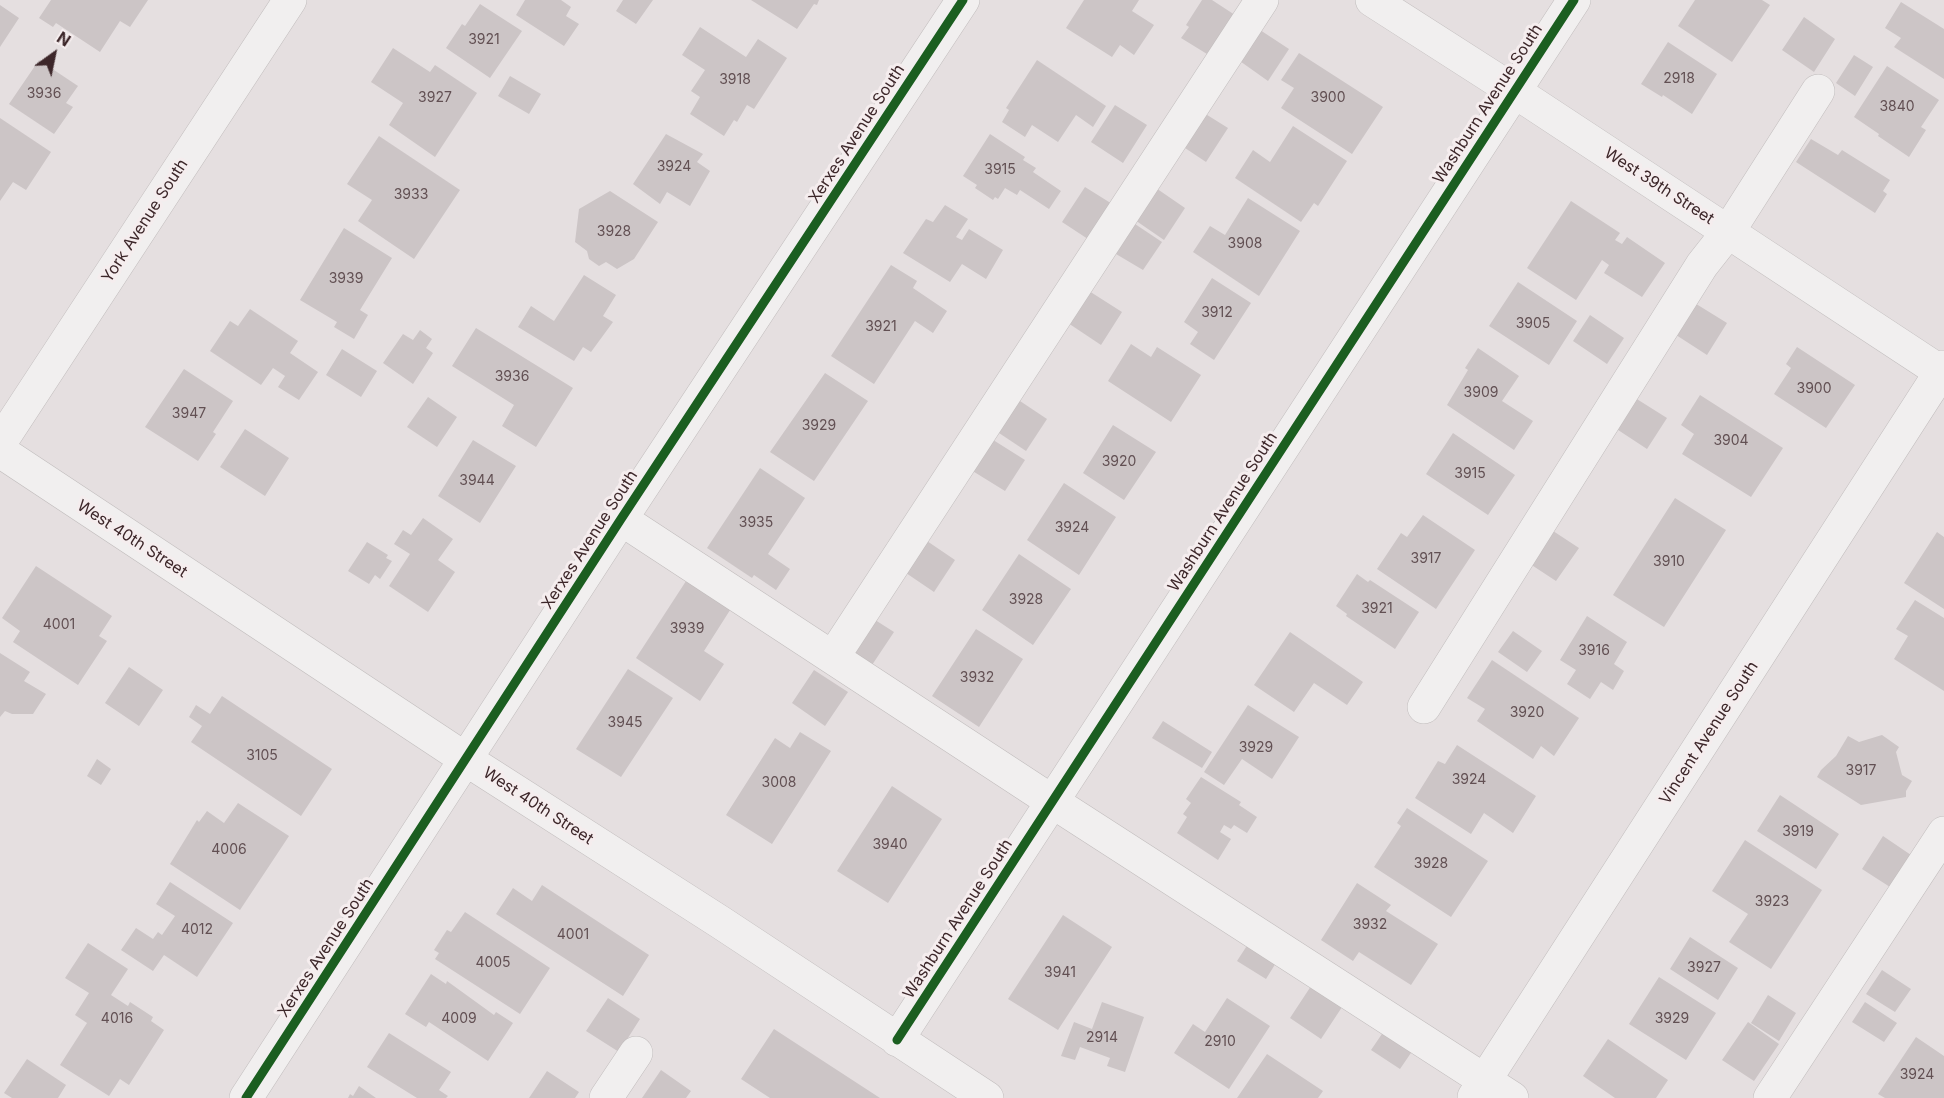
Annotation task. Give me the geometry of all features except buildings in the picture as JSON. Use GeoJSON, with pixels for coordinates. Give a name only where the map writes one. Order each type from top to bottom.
{"type":"FeatureCollection","features":[{"type":"Feature","properties":{"kind":"street","name":"York Avenue South"},"geometry":{"type":"LineString","coordinates":[[0,443],[290,0]]}},
{"type":"Feature","properties":{"kind":"street","name":"Xerxes Avenue South"},"geometry":{"type":"LineString","coordinates":[[246,1098],[621,519],[963,0]]}},
{"type":"Feature","properties":{"kind":"street"},"geometry":{"type":"LineString","coordinates":[[833,657],[1262,0]]}},
{"type":"Feature","properties":{"kind":"street","name":"West 39th Street"},"geometry":{"type":"LineString","coordinates":[[1372,0],[1943,371]]}},
{"type":"Feature","properties":{"kind":"street","name":"Washburn Avenue South"},"geometry":{"type":"LineString","coordinates":[[897,1040],[1574,0]]}},
{"type":"Feature","properties":{"kind":"street"},"geometry":{"type":"LineString","coordinates":[[1424,707],[1696,275],[1728,232],[1818,91]]}},
{"type":"Feature","properties":{"kind":"street","name":"Vincent Avenue South"},"geometry":{"type":"LineString","coordinates":[[1479,1089],[1943,371]]}},
{"type":"Feature","properties":{"kind":"street","name":"West 40th Street"},"geometry":{"type":"LineString","coordinates":[[0,451],[466,760],[720,922],[987,1098]]}},
{"type":"Feature","properties":{"kind":"street"},"geometry":{"type":"LineString","coordinates":[[621,519],[1053,802],[1479,1089],[1512,1098]]}},
{"type":"Feature","properties":{"kind":"street"},"geometry":{"type":"LineString","coordinates":[[1770,1098],[1944,832]]}},
{"type":"Feature","properties":{"kind":"street"},"geometry":{"type":"LineString","coordinates":[[606,1098],[636,1053]]}},
{"type":"Feature","properties":{"kind":"cycle path"},"geometry":{"type":"LineString","coordinates":[[246,1098],[621,519],[963,0]]}},
{"type":"Feature","properties":{"kind":"cycle path"},"geometry":{"type":"LineString","coordinates":[[897,1040],[1574,0]]}}]}
